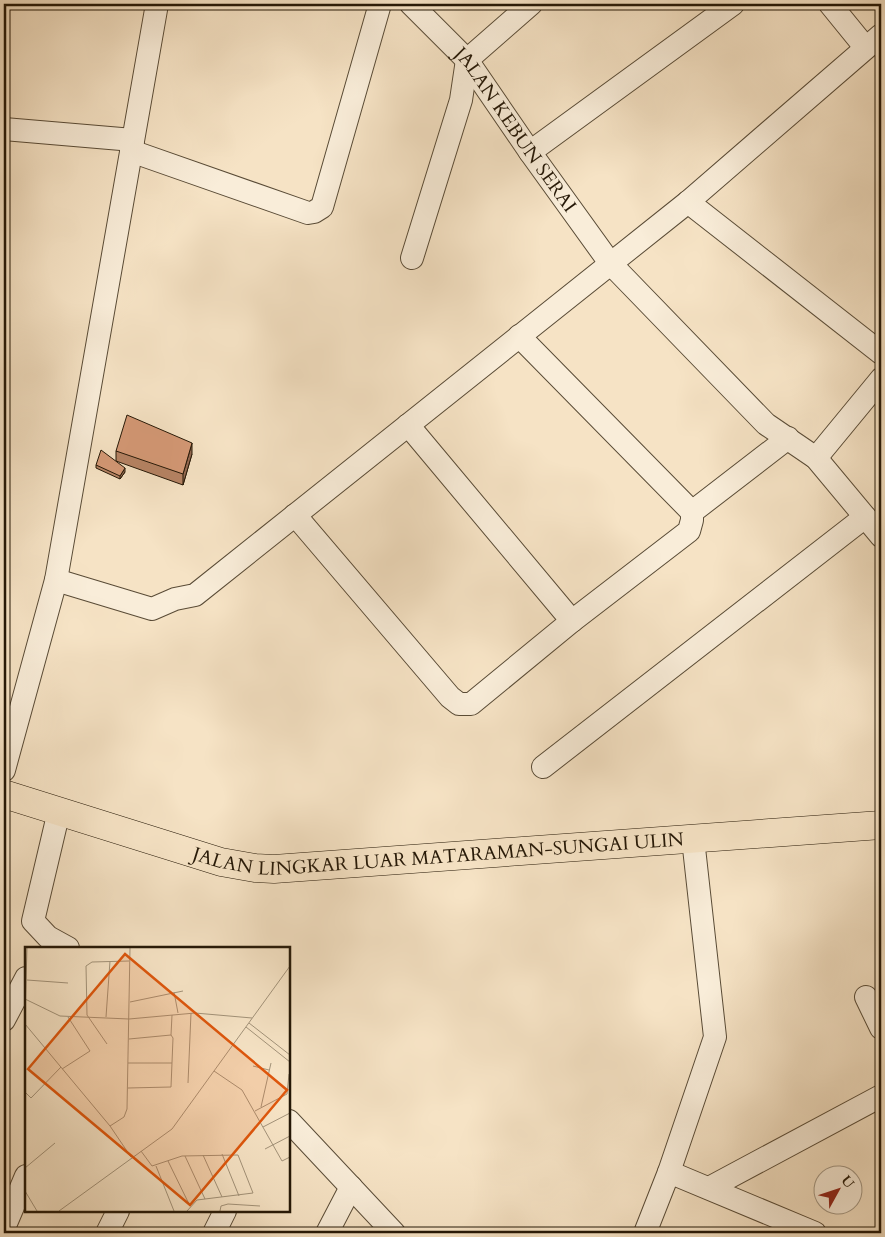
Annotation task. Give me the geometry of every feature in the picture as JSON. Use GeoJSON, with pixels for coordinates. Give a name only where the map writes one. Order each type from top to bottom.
{"type":"FeatureCollection","features":[{"type":"Feature","properties":{"kind":"main road","name":"JALAN LINGKAR LUAR MATARAMAN-SUNGAI ULIN"},"geometry":{"type":"LineString","coordinates":[[4,794],[221,862],[274,869],[881,825]]}},
{"type":"Feature","properties":{"kind":"street"},"geometry":{"type":"LineString","coordinates":[[4,770],[56,580],[157,4]]}},
{"type":"Feature","properties":{"kind":"street"},"geometry":{"type":"LineString","coordinates":[[4,129],[132,145],[308,212],[318,210],[322,207],[380,4]]}},
{"type":"Feature","properties":{"kind":"street","name":"JALAN KEBUN SERAI"},"geometry":{"type":"LineString","coordinates":[[411,4],[467,60],[610,263],[766,424],[816,458],[881,536]]}},
{"type":"Feature","properties":{"kind":"street"},"geometry":{"type":"LineString","coordinates":[[412,258],[461,100],[467,60],[531,4]]}},
{"type":"Feature","properties":{"kind":"street"},"geometry":{"type":"LineString","coordinates":[[530,152],[733,4]]}},
{"type":"Feature","properties":{"kind":"street"},"geometry":{"type":"LineString","coordinates":[[56,580],[152,609],[175,598],[195,595],[688,202],[873,41],[830,4]]}},
{"type":"Feature","properties":{"kind":"street"},"geometry":{"type":"LineString","coordinates":[[688,202],[881,353]]}},
{"type":"Feature","properties":{"kind":"street"},"geometry":{"type":"LineString","coordinates":[[295,516],[450,698],[459,704],[471,704],[572,621],[689,531],[692,512],[519,336]]}},
{"type":"Feature","properties":{"kind":"street"},"geometry":{"type":"LineString","coordinates":[[816,458],[881,379]]}},
{"type":"Feature","properties":{"kind":"street"},"geometry":{"type":"LineString","coordinates":[[408,425],[572,621]]}},
{"type":"Feature","properties":{"kind":"street"},"geometry":{"type":"LineString","coordinates":[[692,512],[788,438]]}},
{"type":"Feature","properties":{"kind":"street"},"geometry":{"type":"LineString","coordinates":[[543,767],[865,517]]}},
{"type":"Feature","properties":{"kind":"street"},"geometry":{"type":"LineString","coordinates":[[59,811],[33,921],[45,943],[63,947]]}},
{"type":"Feature","properties":{"kind":"street"},"geometry":{"type":"LineString","coordinates":[[644,1233],[669,1172],[714,1037],[693,839]]}},
{"type":"Feature","properties":{"kind":"street"},"geometry":{"type":"LineString","coordinates":[[4,1020],[25,980]]}},
{"type":"Feature","properties":{"kind":"street"},"geometry":{"type":"LineString","coordinates":[[866,997],[881,1028]]}},
{"type":"Feature","properties":{"kind":"street"},"geometry":{"type":"LineString","coordinates":[[709,1188],[881,1096]]}},
{"type":"Feature","properties":{"kind":"street"},"geometry":{"type":"LineString","coordinates":[[290,1122],[394,1233]]}},
{"type":"Feature","properties":{"kind":"street"},"geometry":{"type":"LineString","coordinates":[[669,1172],[815,1233]]}},
{"type":"Feature","properties":{"kind":"street"},"geometry":{"type":"LineString","coordinates":[[4,1228],[25,1178]]}},
{"type":"Feature","properties":{"kind":"street"},"geometry":{"type":"LineString","coordinates":[[327,1233],[351,1187]]}},
{"type":"Feature","properties":{"kind":"street"},"geometry":{"type":"LineString","coordinates":[[107,1233],[118,1212]]}},
{"type":"Feature","properties":{"kind":"street"},"geometry":{"type":"LineString","coordinates":[[214,1233],[224,1212]]}},
{"type":"Feature","properties":{"kind":"building"},"geometry":{"type":"Polygon","coordinates":[[[127,415],[192,443],[183,474],[116,451],[127,415]]]}},
{"type":"Feature","properties":{"kind":"building"},"geometry":{"type":"Polygon","coordinates":[[[101,450],[125,468],[120,476],[96,465],[101,450]]]}}]}
